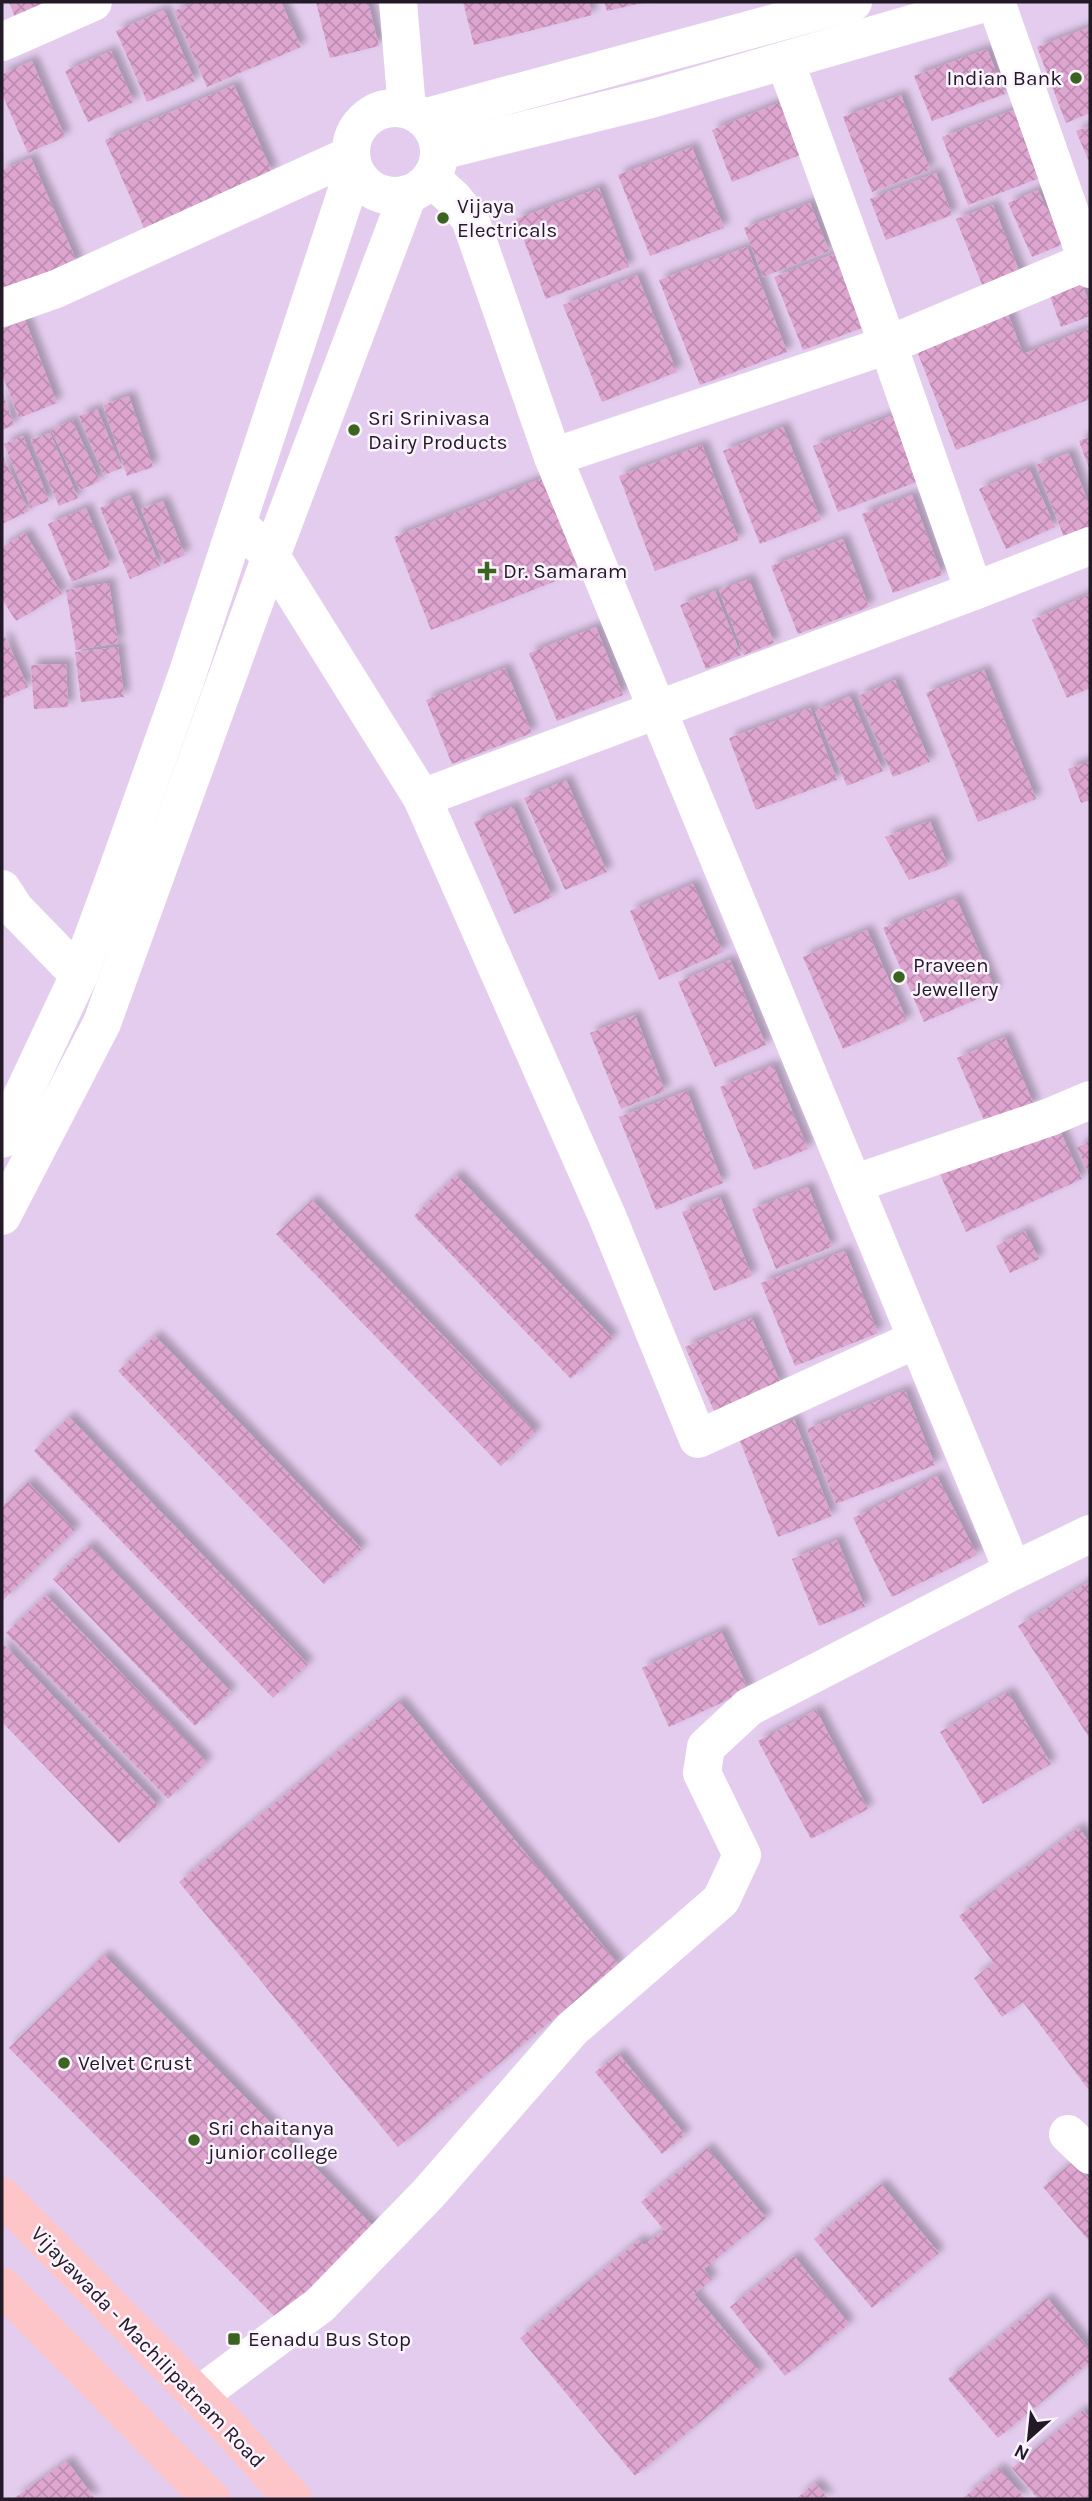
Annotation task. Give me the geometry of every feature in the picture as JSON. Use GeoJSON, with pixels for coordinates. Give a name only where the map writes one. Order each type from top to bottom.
{"type":"FeatureCollection","features":[{"type":"Feature","properties":{"kind":"highway","name":"Vijayawada - Machilipatnam Road"},"geometry":{"type":"LineString","coordinates":[[2,2196],[198,2396],[293,2499]]}},
{"type":"Feature","properties":{"kind":"highway"},"geometry":{"type":"LineString","coordinates":[[2,2286],[211,2499]]}},
{"type":"Feature","properties":{"kind":"street"},"geometry":{"type":"LineString","coordinates":[[2,42],[93,2]]}},
{"type":"Feature","properties":{"kind":"street"},"geometry":{"type":"LineString","coordinates":[[2,1216],[102,1023],[422,150],[398,2]]}},
{"type":"Feature","properties":{"kind":"street"},"geometry":{"type":"LineString","coordinates":[[353,162],[370,189],[395,196],[422,150],[853,2]]}},
{"type":"Feature","properties":{"kind":"street"},"geometry":{"type":"LineString","coordinates":[[422,150],[651,99],[988,2]]}},
{"type":"Feature","properties":{"kind":"street"},"geometry":{"type":"LineString","coordinates":[[553,457],[888,345],[1089,264],[996,2]]}},
{"type":"Feature","properties":{"kind":"street"},"geometry":{"type":"LineString","coordinates":[[785,61],[974,592]]}},
{"type":"Feature","properties":{"kind":"street"},"geometry":{"type":"LineString","coordinates":[[2,1139],[79,975],[186,678],[353,162],[352,141],[366,118],[379,110],[393,107],[453,198],[470,219],[553,457],[1013,1571]]}},
{"type":"Feature","properties":{"kind":"street"},"geometry":{"type":"LineString","coordinates":[[2,308],[56,289],[353,162]]}},
{"type":"Feature","properties":{"kind":"street"},"geometry":{"type":"LineString","coordinates":[[237,523],[271,556],[422,798],[607,1216],[698,1438],[917,1339]]}},
{"type":"Feature","properties":{"kind":"street"},"geometry":{"type":"LineString","coordinates":[[422,798],[1090,546]]}},
{"type":"Feature","properties":{"kind":"street"},"geometry":{"type":"LineString","coordinates":[[2,889],[15,909],[79,975]]}},
{"type":"Feature","properties":{"kind":"street"},"geometry":{"type":"LineString","coordinates":[[853,1184],[1050,1117],[1090,1100]]}},
{"type":"Feature","properties":{"kind":"street"},"geometry":{"type":"LineString","coordinates":[[198,2396],[320,2305],[428,2194],[572,2029],[721,1900],[742,1855],[702,1773],[706,1747],[749,1707],[1090,1534]]}},
{"type":"Feature","properties":{"kind":"building"},"geometry":{"type":"Polygon","coordinates":[[[9,2],[53,2],[15,17],[9,2]]]}},
{"type":"Feature","properties":{"kind":"building"},"geometry":{"type":"Polygon","coordinates":[[[195,2],[281,2],[301,47],[207,87],[174,11],[195,2]]]}},
{"type":"Feature","properties":{"kind":"building"},"geometry":{"type":"Polygon","coordinates":[[[316,2],[368,2],[379,46],[330,58],[316,2]]]}},
{"type":"Feature","properties":{"kind":"building"},"geometry":{"type":"Polygon","coordinates":[[[463,2],[589,2],[592,15],[474,45],[463,2]]]}},
{"type":"Feature","properties":{"kind":"building"},"geometry":{"type":"Polygon","coordinates":[[[604,2],[642,2],[642,3],[607,11],[604,2]]]}},
{"type":"Feature","properties":{"kind":"building"},"geometry":{"type":"Polygon","coordinates":[[[164,10],[195,81],[147,102],[116,31],[164,10]]]}},
{"type":"Feature","properties":{"kind":"building"},"geometry":{"type":"Polygon","coordinates":[[[1090,27],[1090,113],[1066,123],[1037,47],[1090,27]]]}},
{"type":"Feature","properties":{"kind":"building"},"geometry":{"type":"Polygon","coordinates":[[[987,49],[1005,94],[932,121],[914,76],[987,49]]]}},
{"type":"Feature","properties":{"kind":"building"},"geometry":{"type":"Polygon","coordinates":[[[111,51],[134,102],[88,122],[65,71],[111,51]]]}},
{"type":"Feature","properties":{"kind":"building"},"geometry":{"type":"Polygon","coordinates":[[[32,61],[65,137],[28,153],[2,94],[2,74],[32,61]]]}},
{"type":"Feature","properties":{"kind":"building"},"geometry":{"type":"Polygon","coordinates":[[[234,85],[272,172],[144,228],[105,140],[234,85]]]}},
{"type":"Feature","properties":{"kind":"building"},"geometry":{"type":"Polygon","coordinates":[[[901,95],[930,170],[872,192],[843,117],[901,95]]]}},
{"type":"Feature","properties":{"kind":"building"},"geometry":{"type":"Polygon","coordinates":[[[786,100],[807,152],[732,182],[712,130],[786,100]]]}},
{"type":"Feature","properties":{"kind":"building"},"geometry":{"type":"Polygon","coordinates":[[[1014,110],[1040,178],[968,205],[942,137],[1014,110]]]}},
{"type":"Feature","properties":{"kind":"building"},"geometry":{"type":"Polygon","coordinates":[[[1090,126],[1090,164],[1076,131],[1090,126]]]}},
{"type":"Feature","properties":{"kind":"building"},"geometry":{"type":"Polygon","coordinates":[[[692,147],[724,228],[650,256],[618,175],[692,147]]]}},
{"type":"Feature","properties":{"kind":"building"},"geometry":{"type":"Polygon","coordinates":[[[31,158],[78,264],[2,297],[2,170],[31,158]]]}},
{"type":"Feature","properties":{"kind":"building"},"geometry":{"type":"Polygon","coordinates":[[[936,173],[952,215],[886,240],[870,199],[936,173]]]}},
{"type":"Feature","properties":{"kind":"building"},"geometry":{"type":"Polygon","coordinates":[[[599,188],[629,267],[546,299],[516,219],[599,188]]]}},
{"type":"Feature","properties":{"kind":"building"},"geometry":{"type":"Polygon","coordinates":[[[1038,190],[1063,244],[1032,257],[1008,203],[1038,190]]]}},
{"type":"Feature","properties":{"kind":"building"},"geometry":{"type":"Polygon","coordinates":[[[810,203],[829,251],[763,277],[744,228],[810,203]]]}},
{"type":"Feature","properties":{"kind":"building"},"geometry":{"type":"Polygon","coordinates":[[[993,205],[1022,278],[985,292],[956,219],[993,205]]]}},
{"type":"Feature","properties":{"kind":"building"},"geometry":{"type":"Polygon","coordinates":[[[747,247],[787,352],[700,385],[659,280],[747,247]]]}},
{"type":"Feature","properties":{"kind":"building"},"geometry":{"type":"Polygon","coordinates":[[[834,254],[862,328],[803,350],[774,277],[834,254]]]}},
{"type":"Feature","properties":{"kind":"building"},"geometry":{"type":"Polygon","coordinates":[[[637,275],[677,372],[602,402],[563,305],[637,275]]]}},
{"type":"Feature","properties":{"kind":"building"},"geometry":{"type":"Polygon","coordinates":[[[1080,279],[1090,305],[1090,316],[1061,327],[1048,291],[1080,279]]]}},
{"type":"Feature","properties":{"kind":"building"},"geometry":{"type":"Polygon","coordinates":[[[1005,306],[1023,354],[1090,328],[1090,399],[956,450],[913,341],[1005,306]]]}},
{"type":"Feature","properties":{"kind":"building"},"geometry":{"type":"Polygon","coordinates":[[[25,320],[57,403],[19,418],[2,374],[2,329],[25,320]]]}},
{"type":"Feature","properties":{"kind":"building"},"geometry":{"type":"Polygon","coordinates":[[[2,391],[14,425],[2,430],[2,391]]]}},
{"type":"Feature","properties":{"kind":"building"},"geometry":{"type":"Polygon","coordinates":[[[129,396],[153,467],[127,476],[103,405],[129,396]]]}},
{"type":"Feature","properties":{"kind":"building"},"geometry":{"type":"Polygon","coordinates":[[[97,409],[122,468],[104,475],[79,416],[97,409]]]}},
{"type":"Feature","properties":{"kind":"building"},"geometry":{"type":"Polygon","coordinates":[[[896,414],[922,480],[838,512],[813,446],[896,414]]]}},
{"type":"Feature","properties":{"kind":"building"},"geometry":{"type":"Polygon","coordinates":[[[72,420],[100,481],[80,490],[51,430],[72,420]]]}},
{"type":"Feature","properties":{"kind":"building"},"geometry":{"type":"Polygon","coordinates":[[[783,427],[821,520],[760,544],[723,451],[783,427]]]}},
{"type":"Feature","properties":{"kind":"building"},"geometry":{"type":"Polygon","coordinates":[[[50,433],[78,498],[59,506],[31,440],[50,433]]]}},
{"type":"Feature","properties":{"kind":"building"},"geometry":{"type":"Polygon","coordinates":[[[23,436],[49,501],[31,508],[4,444],[23,436]]]}},
{"type":"Feature","properties":{"kind":"building"},"geometry":{"type":"Polygon","coordinates":[[[1090,437],[1090,471],[1079,441],[1090,437]]]}},
{"type":"Feature","properties":{"kind":"building"},"geometry":{"type":"Polygon","coordinates":[[[702,445],[739,540],[655,571],[619,476],[702,445]]]}},
{"type":"Feature","properties":{"kind":"building"},"geometry":{"type":"Polygon","coordinates":[[[1069,453],[1090,507],[1090,527],[1064,537],[1036,465],[1069,453]]]}},
{"type":"Feature","properties":{"kind":"building"},"geometry":{"type":"Polygon","coordinates":[[[2,454],[29,511],[2,524],[2,454]]]}},
{"type":"Feature","properties":{"kind":"building"},"geometry":{"type":"Polygon","coordinates":[[[1029,468],[1055,527],[1006,549],[979,489],[1029,468]]]}},
{"type":"Feature","properties":{"kind":"building"},"geometry":{"type":"Polygon","coordinates":[[[543,478],[581,571],[431,630],[394,537],[543,478]]]}},
{"type":"Feature","properties":{"kind":"building"},"geometry":{"type":"Polygon","coordinates":[[[130,495],[160,566],[130,579],[100,508],[130,495]]]}},
{"type":"Feature","properties":{"kind":"building"},"geometry":{"type":"Polygon","coordinates":[[[912,495],[942,575],[893,593],[862,514],[912,495]]]}},
{"type":"Feature","properties":{"kind":"building"},"geometry":{"type":"Polygon","coordinates":[[[163,501],[185,555],[164,564],[141,509],[163,501]]]}},
{"type":"Feature","properties":{"kind":"building"},"geometry":{"type":"Polygon","coordinates":[[[86,508],[110,566],[72,582],[48,524],[86,508]]]}},
{"type":"Feature","properties":{"kind":"building"},"geometry":{"type":"Polygon","coordinates":[[[25,533],[62,594],[16,621],[2,599],[2,547],[25,533]]]}},
{"type":"Feature","properties":{"kind":"building"},"geometry":{"type":"Polygon","coordinates":[[[843,539],[869,607],[798,634],[771,566],[843,539]]]}},
{"type":"Feature","properties":{"kind":"building"},"geometry":{"type":"Polygon","coordinates":[[[749,579],[774,643],[744,655],[719,590],[749,579]]]}},
{"type":"Feature","properties":{"kind":"building"},"geometry":{"type":"Polygon","coordinates":[[[109,583],[118,643],[76,650],[66,590],[109,583]]]}},
{"type":"Feature","properties":{"kind":"building"},"geometry":{"type":"Polygon","coordinates":[[[715,591],[741,655],[706,669],[680,605],[715,591]]]}},
{"type":"Feature","properties":{"kind":"building"},"geometry":{"type":"Polygon","coordinates":[[[1090,594],[1090,688],[1067,698],[1032,620],[1090,594]]]}},
{"type":"Feature","properties":{"kind":"building"},"geometry":{"type":"Polygon","coordinates":[[[596,627],[623,695],[557,721],[529,653],[596,627]]]}},
{"type":"Feature","properties":{"kind":"building"},"geometry":{"type":"Polygon","coordinates":[[[5,637],[28,687],[2,699],[2,638],[5,637]]]}},
{"type":"Feature","properties":{"kind":"building"},"geometry":{"type":"Polygon","coordinates":[[[118,647],[124,697],[81,702],[75,652],[118,647]]]}},
{"type":"Feature","properties":{"kind":"building"},"geometry":{"type":"Polygon","coordinates":[[[66,664],[68,707],[34,709],[31,665],[66,664]]]}},
{"type":"Feature","properties":{"kind":"building"},"geometry":{"type":"Polygon","coordinates":[[[505,668],[532,733],[452,764],[426,700],[505,668]]]}},
{"type":"Feature","properties":{"kind":"building"},"geometry":{"type":"Polygon","coordinates":[[[984,670],[1036,799],[978,822],[926,693],[984,670]]]}},
{"type":"Feature","properties":{"kind":"building"},"geometry":{"type":"Polygon","coordinates":[[[895,680],[930,762],[893,777],[858,696],[895,680]]]}},
{"type":"Feature","properties":{"kind":"building"},"geometry":{"type":"Polygon","coordinates":[[[850,696],[883,771],[847,786],[815,711],[850,696]]]}},
{"type":"Feature","properties":{"kind":"building"},"geometry":{"type":"Polygon","coordinates":[[[810,708],[837,780],[756,810],[729,738],[810,708]]]}},
{"type":"Feature","properties":{"kind":"building"},"geometry":{"type":"Polygon","coordinates":[[[1090,761],[1090,800],[1081,803],[1068,769],[1090,761]]]}},
{"type":"Feature","properties":{"kind":"building"},"geometry":{"type":"Polygon","coordinates":[[[566,780],[607,872],[565,890],[524,798],[566,780]]]}},
{"type":"Feature","properties":{"kind":"building"},"geometry":{"type":"Polygon","coordinates":[[[513,806],[552,897],[514,914],[474,822],[513,806]]]}},
{"type":"Feature","properties":{"kind":"building"},"geometry":{"type":"Polygon","coordinates":[[[930,821],[948,866],[909,880],[885,837],[930,821]]]}},
{"type":"Feature","properties":{"kind":"building"},"geometry":{"type":"Polygon","coordinates":[[[693,884],[723,952],[659,980],[630,911],[693,884]]]}},
{"type":"Feature","properties":{"kind":"building"},"geometry":{"type":"Polygon","coordinates":[[[956,898],[996,991],[924,1022],[883,928],[956,898]]]}},
{"type":"Feature","properties":{"kind":"building"},"geometry":{"type":"Polygon","coordinates":[[[867,930],[907,1021],[843,1049],[803,957],[867,930]]]}},
{"type":"Feature","properties":{"kind":"building"},"geometry":{"type":"Polygon","coordinates":[[[730,960],[766,1045],[715,1067],[678,982],[730,960]]]}},
{"type":"Feature","properties":{"kind":"building"},"geometry":{"type":"Polygon","coordinates":[[[635,1015],[665,1091],[621,1109],[590,1033],[635,1015]]]}},
{"type":"Feature","properties":{"kind":"building"},"geometry":{"type":"Polygon","coordinates":[[[1005,1037],[1034,1105],[986,1125],[957,1058],[1005,1037]]]}},
{"type":"Feature","properties":{"kind":"building"},"geometry":{"type":"Polygon","coordinates":[[[773,1065],[808,1149],[754,1170],[720,1087],[773,1065]]]}},
{"type":"Feature","properties":{"kind":"building"},"geometry":{"type":"Polygon","coordinates":[[[687,1091],[723,1183],[656,1210],[619,1117],[687,1091]]]}},
{"type":"Feature","properties":{"kind":"building"},"geometry":{"type":"Polygon","coordinates":[[[1055,1120],[1082,1179],[966,1232],[939,1172],[1055,1120]]]}},
{"type":"Feature","properties":{"kind":"building"},"geometry":{"type":"Polygon","coordinates":[[[1090,1141],[1090,1176],[1077,1148],[1090,1141]]]}},
{"type":"Feature","properties":{"kind":"building"},"geometry":{"type":"Polygon","coordinates":[[[456,1175],[613,1338],[571,1379],[414,1216],[456,1175]]]}},
{"type":"Feature","properties":{"kind":"building"},"geometry":{"type":"Polygon","coordinates":[[[808,1187],[832,1247],[776,1269],[752,1209],[808,1187]]]}},
{"type":"Feature","properties":{"kind":"building"},"geometry":{"type":"Polygon","coordinates":[[[720,1197],[752,1276],[714,1291],[682,1212],[720,1197]]]}},
{"type":"Feature","properties":{"kind":"building"},"geometry":{"type":"Polygon","coordinates":[[[312,1200],[536,1432],[501,1466],[276,1234],[312,1200]]]}},
{"type":"Feature","properties":{"kind":"building"},"geometry":{"type":"Polygon","coordinates":[[[1025,1231],[1039,1259],[1010,1273],[996,1246],[1025,1231]]]}},
{"type":"Feature","properties":{"kind":"building"},"geometry":{"type":"Polygon","coordinates":[[[845,1251],[878,1333],[795,1366],[761,1283],[845,1251]]]}},
{"type":"Feature","properties":{"kind":"building"},"geometry":{"type":"Polygon","coordinates":[[[752,1318],[781,1384],[715,1413],[685,1347],[752,1318]]]}},
{"type":"Feature","properties":{"kind":"building"},"geometry":{"type":"Polygon","coordinates":[[[155,1336],[362,1549],[324,1584],[118,1371],[155,1336]]]}},
{"type":"Feature","properties":{"kind":"building"},"geometry":{"type":"Polygon","coordinates":[[[905,1390],[935,1465],[836,1504],[807,1429],[905,1390]]]}},
{"type":"Feature","properties":{"kind":"building"},"geometry":{"type":"Polygon","coordinates":[[[69,1417],[308,1664],[273,1698],[34,1451],[69,1417]]]}},
{"type":"Feature","properties":{"kind":"building"},"geometry":{"type":"Polygon","coordinates":[[[794,1419],[832,1516],[778,1537],[740,1441],[794,1419]]]}},
{"type":"Feature","properties":{"kind":"building"},"geometry":{"type":"Polygon","coordinates":[[[937,1476],[977,1555],[892,1597],[853,1518],[937,1476]]]}},
{"type":"Feature","properties":{"kind":"building"},"geometry":{"type":"Polygon","coordinates":[[[28,1482],[75,1530],[2,1601],[2,1507],[28,1482]]]}},
{"type":"Feature","properties":{"kind":"building"},"geometry":{"type":"Polygon","coordinates":[[[837,1540],[865,1607],[819,1626],[792,1559],[837,1540]]]}},
{"type":"Feature","properties":{"kind":"building"},"geometry":{"type":"Polygon","coordinates":[[[89,1545],[231,1692],[195,1726],[53,1579],[89,1545]]]}},
{"type":"Feature","properties":{"kind":"building"},"geometry":{"type":"Polygon","coordinates":[[[1090,1581],[1090,1739],[1018,1626],[1090,1581]]]}},
{"type":"Feature","properties":{"kind":"building"},"geometry":{"type":"Polygon","coordinates":[[[46,1595],[207,1762],[168,1799],[6,1633],[46,1595]]]}},
{"type":"Feature","properties":{"kind":"building"},"geometry":{"type":"Polygon","coordinates":[[[721,1631],[749,1690],[669,1727],[642,1668],[721,1631]]]}},
{"type":"Feature","properties":{"kind":"building"},"geometry":{"type":"Polygon","coordinates":[[[2,1643],[158,1805],[119,1843],[2,1722],[2,1643]]]}},
{"type":"Feature","properties":{"kind":"building"},"geometry":{"type":"Polygon","coordinates":[[[1008,1692],[1051,1764],[983,1804],[940,1732],[1008,1692]]]}},
{"type":"Feature","properties":{"kind":"building"},"geometry":{"type":"Polygon","coordinates":[[[399,1701],[619,1965],[398,2147],[179,1882],[399,1701]]]}},
{"type":"Feature","properties":{"kind":"building"},"geometry":{"type":"Polygon","coordinates":[[[816,1710],[868,1809],[811,1839],[758,1741],[816,1710]]]}},
{"type":"Feature","properties":{"kind":"building"},"geometry":{"type":"Polygon","coordinates":[[[1079,1828],[1090,1843],[1088,2089],[1023,2002],[1002,2017],[974,1978],[994,1963],[959,1916],[1079,1828]]]}},
{"type":"Feature","properties":{"kind":"building","name":"Sri chaitanya junior college"},"geometry":{"type":"Polygon","coordinates":[[[104,1955],[378,2231],[283,2325],[9,2048],[104,1955]]]}},
{"type":"Feature","properties":{"kind":"building"},"geometry":{"type":"Polygon","coordinates":[[[619,2054],[685,2135],[662,2154],[595,2072],[619,2054]]]}},
{"type":"Feature","properties":{"kind":"building"},"geometry":{"type":"Polygon","coordinates":[[[707,2148],[766,2218],[704,2269],[712,2280],[694,2294],[760,2372],[635,2476],[520,2338],[639,2240],[644,2245],[664,2230],[641,2202],[707,2148]]]}},
{"type":"Feature","properties":{"kind":"building"},"geometry":{"type":"Polygon","coordinates":[[[1074,2161],[1090,2180],[1090,2242],[1043,2187],[1074,2161]]]}},
{"type":"Feature","properties":{"kind":"building"},"geometry":{"type":"Polygon","coordinates":[[[881,2184],[939,2253],[872,2308],[814,2239],[881,2184]]]}},
{"type":"Feature","properties":{"kind":"building"},"geometry":{"type":"Polygon","coordinates":[[[794,2256],[849,2324],[785,2376],[730,2307],[794,2256]]]}},
{"type":"Feature","properties":{"kind":"building"},"geometry":{"type":"Polygon","coordinates":[[[1047,2298],[1090,2350],[1090,2362],[998,2438],[948,2379],[1047,2298]]]}},
{"type":"Feature","properties":{"kind":"building"},"geometry":{"type":"Polygon","coordinates":[[[1083,2410],[1090,2418],[1090,2499],[1038,2499],[1012,2468],[1083,2410]]]}},
{"type":"Feature","properties":{"kind":"building"},"geometry":{"type":"Polygon","coordinates":[[[67,2461],[95,2499],[13,2499],[67,2461]]]}},
{"type":"Feature","properties":{"kind":"building"},"geometry":{"type":"Polygon","coordinates":[[[999,2468],[1025,2499],[962,2499],[999,2468]]]}},
{"type":"Feature","properties":{"kind":"building"},"geometry":{"type":"Polygon","coordinates":[[[815,2483],[829,2499],[796,2499],[815,2483]]]}},
{"type":"Feature","properties":{"kind":"place","name":"Indian Bank"},"geometry":{"type":"Point","coordinates":[1076,78]}},
{"type":"Feature","properties":{"kind":"place","name":"Vijaya Electricals"},"geometry":{"type":"Point","coordinates":[443,218]}},
{"type":"Feature","properties":{"kind":"place","name":"Sri Srinivasa Dairy Products"},"geometry":{"type":"Point","coordinates":[354,430]}},
{"type":"Feature","properties":{"kind":"place","name":"Dr. Samaram"},"geometry":{"type":"Point","coordinates":[487,571]}},
{"type":"Feature","properties":{"kind":"place","name":"Praveen Jewellery"},"geometry":{"type":"Point","coordinates":[899,977]}},
{"type":"Feature","properties":{"kind":"place","name":"Velvet Crust"},"geometry":{"type":"Point","coordinates":[64,2063]}},
{"type":"Feature","properties":{"kind":"place","name":"Sri chaitanya junior college"},"geometry":{"type":"Point","coordinates":[194,2140]}},
{"type":"Feature","properties":{"kind":"place","name":"Eenadu Bus Stop"},"geometry":{"type":"Point","coordinates":[234,2339]}}]}
